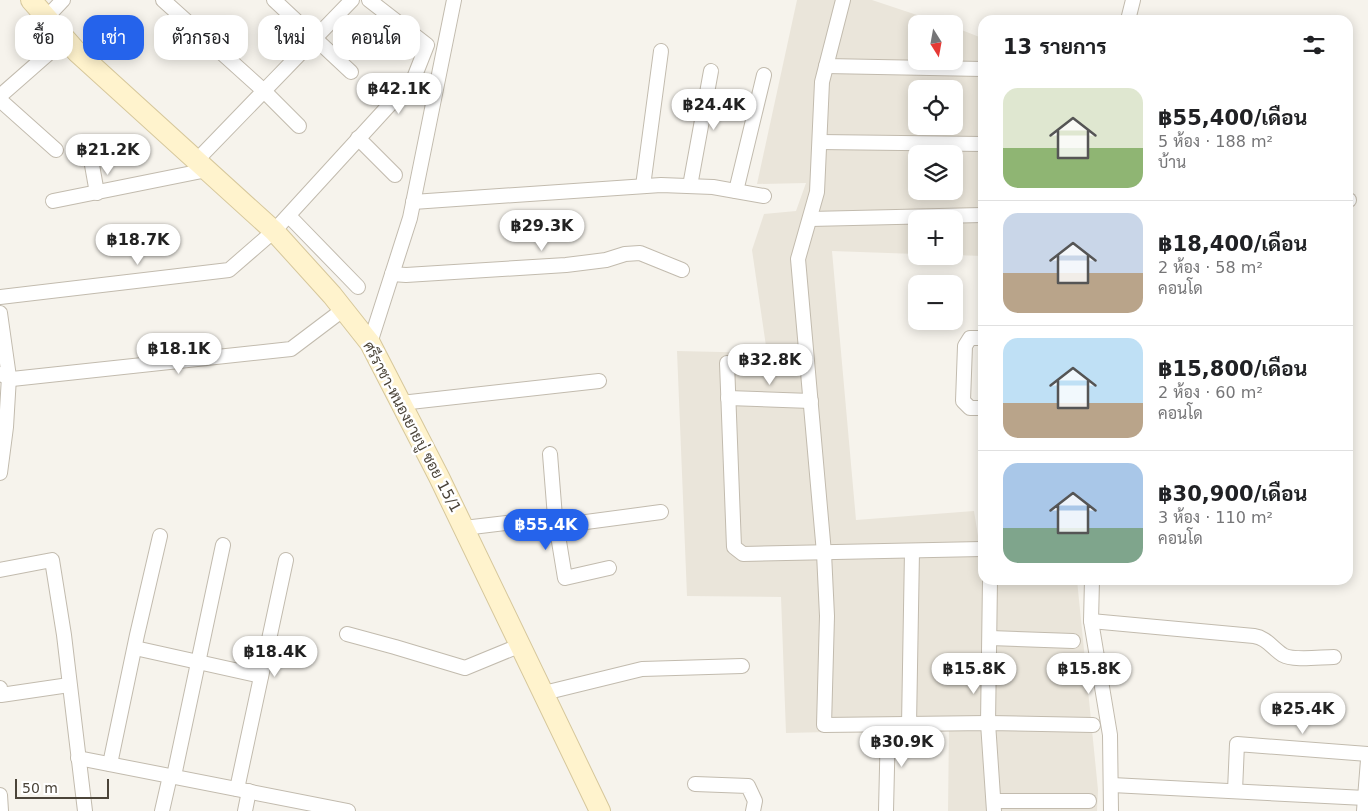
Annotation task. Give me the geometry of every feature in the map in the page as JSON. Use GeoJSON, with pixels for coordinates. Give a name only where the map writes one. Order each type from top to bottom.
{"type":"FeatureCollection","features":[{"type":"Feature","properties":{"kind":"street","name":"ศรีราชา-หนองยายบู่ ซอย 15/1"},"geometry":{"type":"LineString","coordinates":[[31,0],[44,15]]}},
{"type":"Feature","properties":{"kind":"street"},"geometry":{"type":"LineString","coordinates":[[49,15],[63,0]]}},
{"type":"Feature","properties":{"kind":"street"},"geometry":{"type":"LineString","coordinates":[[163,0],[264,91],[299,126]]}},
{"type":"Feature","properties":{"kind":"street"},"geometry":{"type":"LineString","coordinates":[[274,0],[290,15]]}},
{"type":"Feature","properties":{"kind":"street"},"geometry":{"type":"LineString","coordinates":[[323,29],[352,0]]}},
{"type":"Feature","properties":{"kind":"street"},"geometry":{"type":"LineString","coordinates":[[0,297],[229,270],[289,216],[414,78],[426,46],[369,0]]}},
{"type":"Feature","properties":{"kind":"street"},"geometry":{"type":"LineString","coordinates":[[370,343],[410,218],[454,0]]}},
{"type":"Feature","properties":{"kind":"street"},"geometry":{"type":"LineString","coordinates":[[843,0],[822,82],[818,192],[798,259],[824,553],[827,616],[824,725],[988,723],[1093,725]]}},
{"type":"Feature","properties":{"kind":"street"},"geometry":{"type":"LineString","coordinates":[[1129,15],[1133,0]]}},
{"type":"Feature","properties":{"kind":"street"},"geometry":{"type":"LineString","coordinates":[[323,46],[351,72]]}},
{"type":"Feature","properties":{"kind":"street","name":"ศรีราชา-หนองยายบู่ ซอย 15/1"},"geometry":{"type":"LineString","coordinates":[[73,48],[274,231],[344,309],[370,343],[464,528],[600,811]]}},
{"type":"Feature","properties":{"kind":"street"},"geometry":{"type":"LineString","coordinates":[[643,186],[661,52]]}},
{"type":"Feature","properties":{"kind":"street"},"geometry":{"type":"LineString","coordinates":[[0,96],[41,60]]}},
{"type":"Feature","properties":{"kind":"street"},"geometry":{"type":"LineString","coordinates":[[53,202],[97,193],[202,165],[264,91],[293,60]]}},
{"type":"Feature","properties":{"kind":"street"},"geometry":{"type":"LineString","coordinates":[[826,66],[978,69]]}},
{"type":"Feature","properties":{"kind":"street"},"geometry":{"type":"LineString","coordinates":[[690,186],[711,71]]}},
{"type":"Feature","properties":{"kind":"street"},"geometry":{"type":"LineString","coordinates":[[736,191],[764,75]]}},
{"type":"Feature","properties":{"kind":"street"},"geometry":{"type":"LineString","coordinates":[[0,100],[56,150]]}},
{"type":"Feature","properties":{"kind":"street"},"geometry":{"type":"LineString","coordinates":[[358,138],[396,175]]}},
{"type":"Feature","properties":{"kind":"street"},"geometry":{"type":"LineString","coordinates":[[820,142],[978,144]]}},
{"type":"Feature","properties":{"kind":"street"},"geometry":{"type":"LineString","coordinates":[[92,165],[97,193]]}},
{"type":"Feature","properties":{"kind":"street"},"geometry":{"type":"LineString","coordinates":[[413,202],[661,185],[713,187],[764,196]]}},
{"type":"Feature","properties":{"kind":"street"},"geometry":{"type":"LineString","coordinates":[[810,219],[978,215]]}},
{"type":"Feature","properties":{"kind":"street"},"geometry":{"type":"LineString","coordinates":[[289,216],[358,288]]}},
{"type":"Feature","properties":{"kind":"street"},"geometry":{"type":"LineString","coordinates":[[392,274],[406,275],[566,266],[606,260],[625,254],[640,253],[682,270]]}},
{"type":"Feature","properties":{"kind":"street"},"geometry":{"type":"LineString","coordinates":[[4,375],[12,379],[291,349],[344,309]]}},
{"type":"Feature","properties":{"kind":"street"},"geometry":{"type":"LineString","coordinates":[[0,313],[6,426],[0,473]]}},
{"type":"Feature","properties":{"kind":"street"},"geometry":{"type":"LineString","coordinates":[[978,338],[970,338],[964,346],[963,402],[970,408],[978,408]]}},
{"type":"Feature","properties":{"kind":"street"},"geometry":{"type":"LineString","coordinates":[[727,363],[734,547],[743,554],[978,549]]}},
{"type":"Feature","properties":{"kind":"street"},"geometry":{"type":"LineString","coordinates":[[401,403],[599,381]]}},
{"type":"Feature","properties":{"kind":"street"},"geometry":{"type":"LineString","coordinates":[[728,398],[811,401]]}},
{"type":"Feature","properties":{"kind":"street"},"geometry":{"type":"LineString","coordinates":[[550,454],[556,521],[565,578],[608,568]]}},
{"type":"Feature","properties":{"kind":"street"},"geometry":{"type":"LineString","coordinates":[[464,528],[661,512]]}},
{"type":"Feature","properties":{"kind":"street"},"geometry":{"type":"LineString","coordinates":[[110,764],[160,536]]}},
{"type":"Feature","properties":{"kind":"street"},"geometry":{"type":"LineString","coordinates":[[162,811],[172,776],[223,545]]}},
{"type":"Feature","properties":{"kind":"street"},"geometry":{"type":"LineString","coordinates":[[909,725],[912,551]]}},
{"type":"Feature","properties":{"kind":"street"},"geometry":{"type":"LineString","coordinates":[[1,566],[52,560],[85,811]]}},
{"type":"Feature","properties":{"kind":"street"},"geometry":{"type":"LineString","coordinates":[[245,811],[243,790],[261,676],[286,560]]}},
{"type":"Feature","properties":{"kind":"street"},"geometry":{"type":"LineString","coordinates":[[990,585],[988,723],[994,806],[1089,801]]}},
{"type":"Feature","properties":{"kind":"street"},"geometry":{"type":"LineString","coordinates":[[1092,585],[1091,621],[1110,734],[1111,811]]}},
{"type":"Feature","properties":{"kind":"street"},"geometry":{"type":"LineString","coordinates":[[1091,621],[1254,636],[1264,639],[1285,656],[1334,657]]}},
{"type":"Feature","properties":{"kind":"street"},"geometry":{"type":"LineString","coordinates":[[347,634],[395,646],[465,668],[521,645]]}},
{"type":"Feature","properties":{"kind":"street"},"geometry":{"type":"LineString","coordinates":[[990,638],[1073,640]]}},
{"type":"Feature","properties":{"kind":"street"},"geometry":{"type":"LineString","coordinates":[[134,648],[261,676]]}},
{"type":"Feature","properties":{"kind":"street"},"geometry":{"type":"LineString","coordinates":[[544,693],[642,669],[742,666]]}},
{"type":"Feature","properties":{"kind":"street"},"geometry":{"type":"LineString","coordinates":[[0,688],[1,695],[69,684]]}},
{"type":"Feature","properties":{"kind":"street"},"geometry":{"type":"LineString","coordinates":[[886,811],[888,725]]}},
{"type":"Feature","properties":{"kind":"street"},"geometry":{"type":"LineString","coordinates":[[1235,792],[1237,744],[1368,754]]}},
{"type":"Feature","properties":{"kind":"street"},"geometry":{"type":"LineString","coordinates":[[78,758],[243,790],[322,808],[348,811]]}},
{"type":"Feature","properties":{"kind":"street"},"geometry":{"type":"LineString","coordinates":[[1112,785],[1235,792],[1364,805],[1368,760]]}},
{"type":"Feature","properties":{"kind":"street"},"geometry":{"type":"LineString","coordinates":[[695,784],[748,786],[755,801],[753,811]]}},
{"type":"Feature","properties":{"kind":"street"},"geometry":{"type":"LineString","coordinates":[[0,795],[1,811]]}},
{"type":"Feature","properties":{"kind":"shaded area"},"geometry":{"type":"Polygon","coordinates":[[[797,0],[872,0],[917,15],[908,15],[908,70],[963,70],[963,31],[978,36],[978,256],[963,255],[963,210],[908,210],[908,254],[832,251],[856,520],[974,511],[978,536],[978,585],[1078,585],[1098,790],[1097,811],[948,811],[949,729],[786,733],[781,597],[687,596],[677,351],[767,353],[752,250],[764,214],[796,211],[806,183],[757,184],[797,0]]]}}]}
